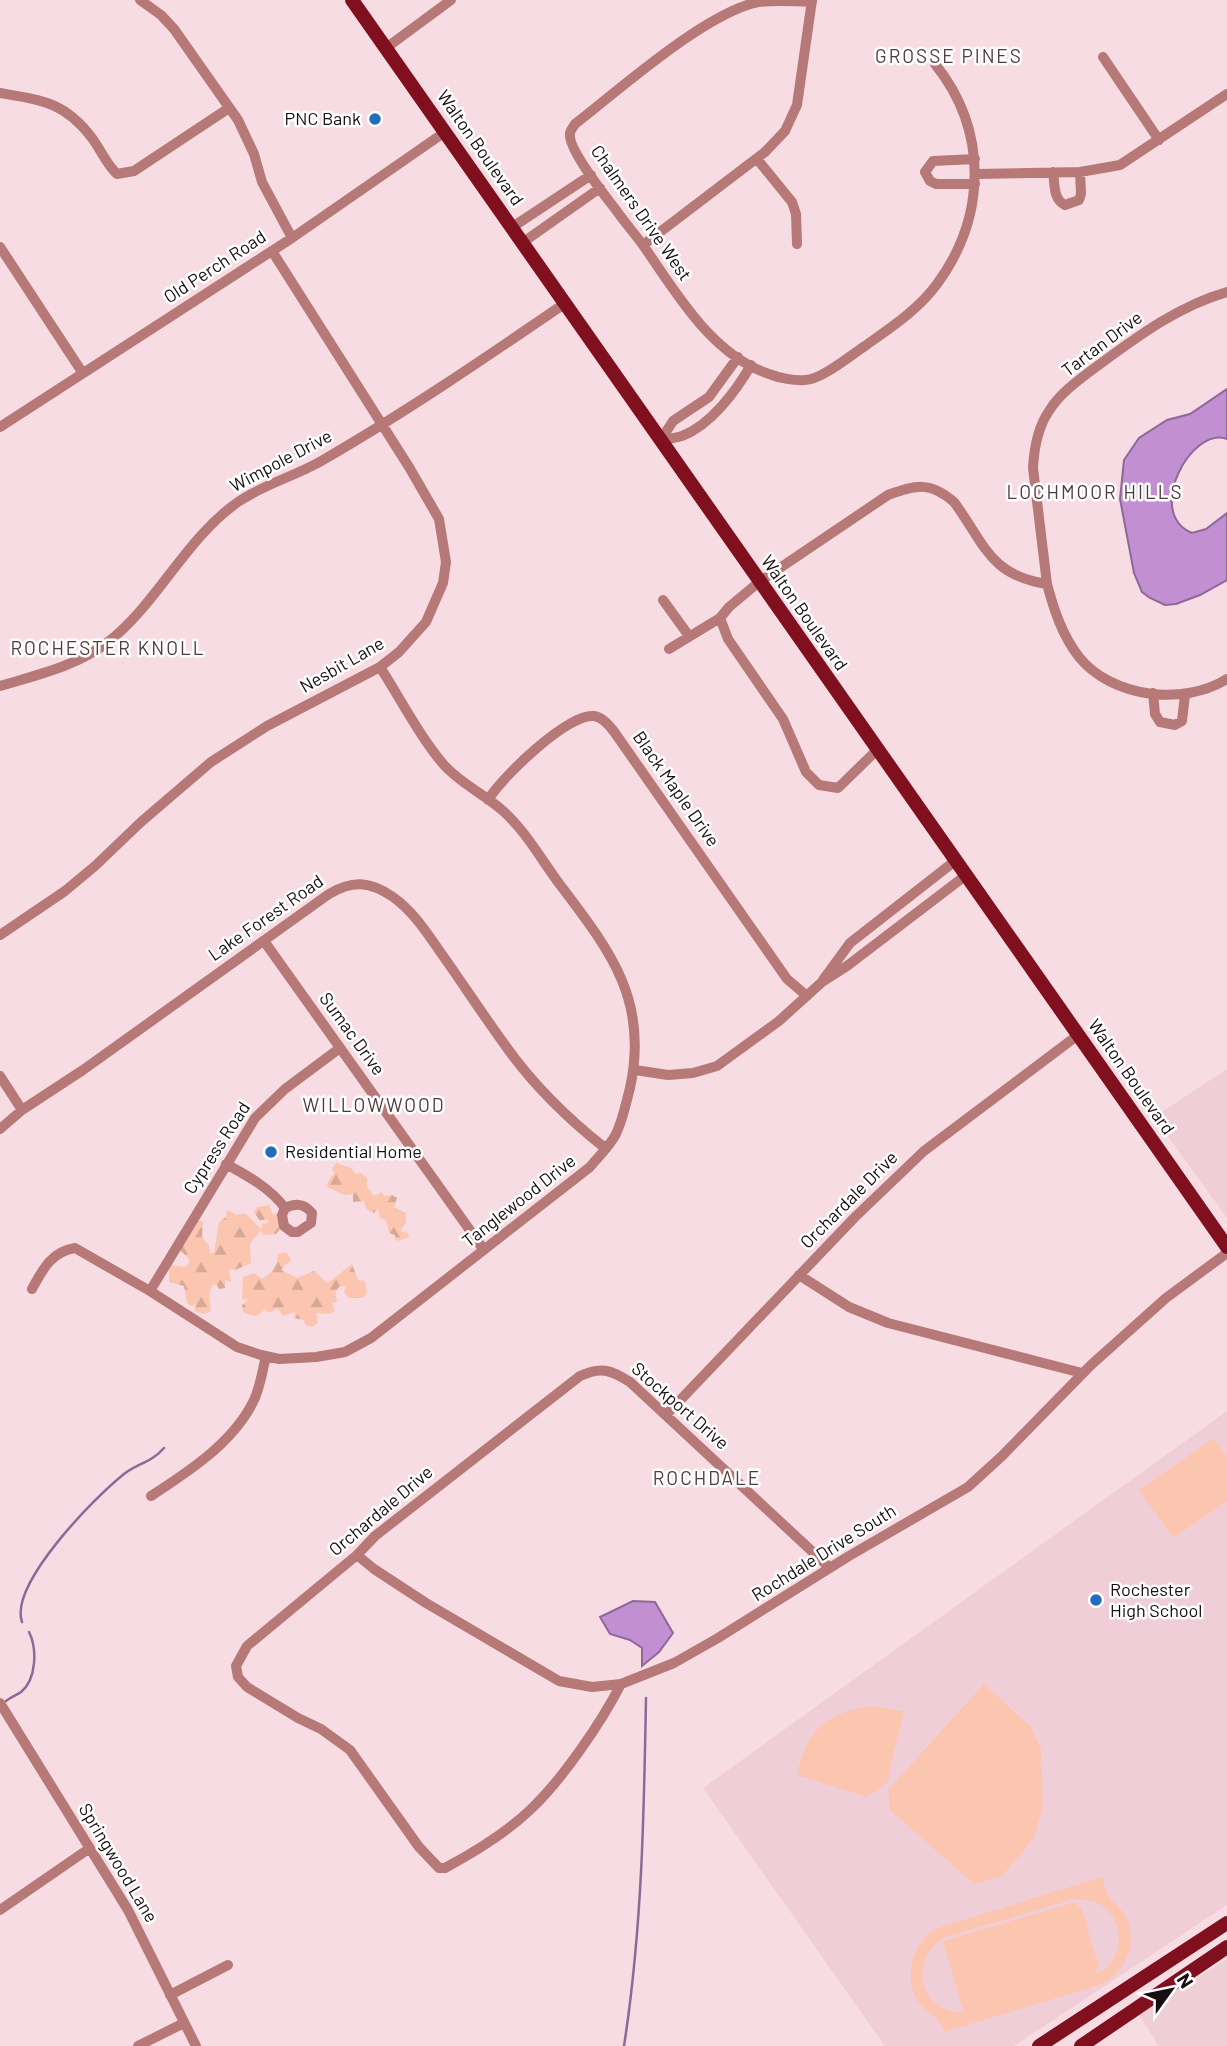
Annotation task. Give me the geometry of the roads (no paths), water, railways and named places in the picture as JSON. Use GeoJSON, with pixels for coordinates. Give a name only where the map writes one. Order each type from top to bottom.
{"type":"FeatureCollection","features":[{"type":"Feature","properties":{"kind":"main road","name":"Walton Boulevard"},"geometry":{"type":"LineString","coordinates":[[352,0],[1227,1247]]}},
{"type":"Feature","properties":{"kind":"main road"},"geometry":{"type":"LineString","coordinates":[[1039,2046],[1227,1923]]}},
{"type":"Feature","properties":{"kind":"main road"},"geometry":{"type":"LineString","coordinates":[[1156,1995],[1163,1983],[1203,1955],[1205,1947],[1202,1940]]}},
{"type":"Feature","properties":{"kind":"main road"},"geometry":{"type":"LineString","coordinates":[[1081,2046],[1227,1947]]}},
{"type":"Feature","properties":{"kind":"main road"},"geometry":{"type":"LineString","coordinates":[[1053,2046],[1081,2026],[1089,2014]]}},
{"type":"Feature","properties":{"kind":"street"},"geometry":{"type":"LineString","coordinates":[[140,0],[161,15],[174,29],[229,108],[248,139],[262,182],[292,238]]}},
{"type":"Feature","properties":{"kind":"street"},"geometry":{"type":"LineString","coordinates":[[386,48],[451,0]]}},
{"type":"Feature","properties":{"kind":"street"},"geometry":{"type":"LineString","coordinates":[[643,245],[757,159],[785,131],[797,105],[812,1]]}},
{"type":"Feature","properties":{"kind":"street","name":"Chalmers Drive West"},"geometry":{"type":"LineString","coordinates":[[744,361],[713,338],[689,311],[591,175],[571,142],[570,132],[575,124],[697,32],[732,11],[758,2],[812,1]]}},
{"type":"Feature","properties":{"kind":"street"},"geometry":{"type":"LineString","coordinates":[[1103,57],[1159,140]]}},
{"type":"Feature","properties":{"kind":"street"},"geometry":{"type":"LineString","coordinates":[[744,361],[769,374],[807,380],[818,376],[905,317],[936,285],[957,251],[970,218],[976,179],[975,159],[966,120],[948,80],[935,64]]}},
{"type":"Feature","properties":{"kind":"street"},"geometry":{"type":"LineString","coordinates":[[0,93],[33,99],[61,108],[73,116],[117,174],[134,171],[229,108]]}},
{"type":"Feature","properties":{"kind":"street"},"geometry":{"type":"LineString","coordinates":[[975,159],[933,161],[925,172],[930,181],[936,184],[1053,172],[1080,172],[1120,165],[1227,94]]}},
{"type":"Feature","properties":{"kind":"street","name":"Old Perch Road"},"geometry":{"type":"LineString","coordinates":[[0,427],[292,238],[445,132]]}},
{"type":"Feature","properties":{"kind":"street"},"geometry":{"type":"LineString","coordinates":[[757,159],[792,202],[796,214],[797,244]]}},
{"type":"Feature","properties":{"kind":"street"},"geometry":{"type":"LineString","coordinates":[[1053,172],[1056,196],[1059,202],[1065,205],[1079,200],[1080,172]]}},
{"type":"Feature","properties":{"kind":"street"},"geometry":{"type":"LineString","coordinates":[[511,228],[591,175]]}},
{"type":"Feature","properties":{"kind":"street"},"geometry":{"type":"LineString","coordinates":[[522,243],[600,188]]}},
{"type":"Feature","properties":{"kind":"street"},"geometry":{"type":"LineString","coordinates":[[0,247],[82,372]]}},
{"type":"Feature","properties":{"kind":"street","name":"Nesbit Lane"},"geometry":{"type":"LineString","coordinates":[[0,935],[65,891],[211,762],[267,726],[380,667],[399,652],[426,622],[443,583],[446,562],[439,519],[272,251]]}},
{"type":"Feature","properties":{"kind":"street","name":"Tartan Drive"},"geometry":{"type":"LineString","coordinates":[[1185,695],[1153,693],[1121,686],[1105,678],[1081,659],[1057,621],[1047,584],[1033,468],[1034,450],[1049,411],[1074,384],[1163,320],[1205,299],[1227,292]]}},
{"type":"Feature","properties":{"kind":"street","name":"Wimpole Drive"},"geometry":{"type":"LineString","coordinates":[[0,686],[60,668],[108,641],[140,610],[199,537],[239,501],[305,470],[382,424],[564,304]]}},
{"type":"Feature","properties":{"kind":"street"},"geometry":{"type":"LineString","coordinates":[[660,441],[673,421],[709,397],[744,361]]}},
{"type":"Feature","properties":{"kind":"street"},"geometry":{"type":"LineString","coordinates":[[660,441],[684,436],[727,401],[744,361]]}},
{"type":"Feature","properties":{"kind":"street"},"geometry":{"type":"LineString","coordinates":[[669,649],[719,618],[759,582],[888,495],[908,488],[935,488],[954,502],[1003,569],[1027,581],[1047,584]]}},
{"type":"Feature","properties":{"kind":"street"},"geometry":{"type":"LineString","coordinates":[[663,600],[689,636]]}},
{"type":"Feature","properties":{"kind":"street"},"geometry":{"type":"LineString","coordinates":[[719,618],[728,639],[783,719],[806,772],[819,785],[838,788],[877,750]]}},
{"type":"Feature","properties":{"kind":"street","name":"Tanglewood Drive"},"geometry":{"type":"LineString","coordinates":[[33,1289],[47,1262],[63,1250],[75,1248],[237,1347],[279,1359],[299,1359],[345,1352],[371,1338],[590,1167],[615,1135],[635,1070],[635,1022],[626,988],[610,955],[589,922],[522,832],[503,811],[460,780],[443,764],[380,667]]}},
{"type":"Feature","properties":{"kind":"street"},"geometry":{"type":"LineString","coordinates":[[1153,693],[1155,714],[1160,722],[1175,725],[1182,720],[1185,695],[1200,692],[1227,679]]}},
{"type":"Feature","properties":{"kind":"street","name":"Black Maple Drive"},"geometry":{"type":"LineString","coordinates":[[488,800],[511,772],[557,733],[587,716],[597,716],[615,733],[787,979],[807,996]]}},
{"type":"Feature","properties":{"kind":"street"},"geometry":{"type":"LineString","coordinates":[[822,982],[850,943],[955,861]]}},
{"type":"Feature","properties":{"kind":"street"},"geometry":{"type":"LineString","coordinates":[[635,1070],[668,1075],[693,1073],[717,1066],[779,1021],[822,982],[965,876]]}},
{"type":"Feature","properties":{"kind":"street","name":"Lake Forest Road"},"geometry":{"type":"LineString","coordinates":[[0,1129],[22,1110],[83,1070],[341,886],[365,884],[392,896],[420,923],[507,1047],[546,1097],[605,1148]]}},
{"type":"Feature","properties":{"kind":"street","name":"Sumac Drive"},"geometry":{"type":"LineString","coordinates":[[264,941],[484,1250]]}},
{"type":"Feature","properties":{"kind":"street","name":"Orchardale Drive"},"geometry":{"type":"LineString","coordinates":[[666,1415],[855,1217],[924,1151],[1078,1035]]}},
{"type":"Feature","properties":{"kind":"street","name":"Cypress Road"},"geometry":{"type":"LineString","coordinates":[[149,1291],[255,1118],[270,1102],[340,1048]]}},
{"type":"Feature","properties":{"kind":"street"},"geometry":{"type":"LineString","coordinates":[[0,1076],[22,1110]]}},
{"type":"Feature","properties":{"kind":"street"},"geometry":{"type":"LineString","coordinates":[[226,1164],[252,1178],[285,1208]]}},
{"type":"Feature","properties":{"kind":"street","name":"Rochdale Drive South"},"geometry":{"type":"LineString","coordinates":[[357,1555],[426,1602],[559,1681],[592,1688],[621,1684],[674,1662],[968,1487],[1002,1456],[1082,1373],[1166,1298],[1227,1253]]}},
{"type":"Feature","properties":{"kind":"street"},"geometry":{"type":"LineString","coordinates":[[799,1275],[849,1307],[888,1323],[1082,1373]]}},
{"type":"Feature","properties":{"kind":"street"},"geometry":{"type":"LineString","coordinates":[[151,1496],[214,1449],[241,1422],[254,1401],[266,1356]]}},
{"type":"Feature","properties":{"kind":"street","name":"Stockport Drive"},"geometry":{"type":"LineString","coordinates":[[594,1370],[604,1368],[630,1382],[830,1568]]}},
{"type":"Feature","properties":{"kind":"street","name":"Orchardale Drive"},"geometry":{"type":"LineString","coordinates":[[594,1370],[580,1376],[375,1536],[357,1555],[247,1646],[236,1666],[238,1677],[247,1687],[321,1729],[350,1750],[419,1847],[439,1868],[456,1862],[506,1830],[544,1796],[609,1708],[621,1684]]}},
{"type":"Feature","properties":{"kind":"street","name":"Springwood Lane"},"geometry":{"type":"LineString","coordinates":[[0,1703],[128,1910],[196,2046]]}},
{"type":"Feature","properties":{"kind":"street"},"geometry":{"type":"LineString","coordinates":[[0,1910],[90,1848]]}},
{"type":"Feature","properties":{"kind":"street"},"geometry":{"type":"LineString","coordinates":[[170,1995],[228,1965]]}},
{"type":"Feature","properties":{"kind":"street"},"geometry":{"type":"LineString","coordinates":[[138,2046],[184,2023]]}},
{"type":"Feature","properties":{"kind":"waterway"},"geometry":{"type":"LineString","coordinates":[[22,1622],[21,1606],[28,1586],[57,1542],[111,1485],[164,1448]]}},
{"type":"Feature","properties":{"kind":"waterway"},"geometry":{"type":"LineString","coordinates":[[6,1701],[21,1692],[33,1672],[34,1655],[29,1632]]}},
{"type":"Feature","properties":{"kind":"waterway"},"geometry":{"type":"LineString","coordinates":[[624,2046],[638,1916],[646,1698]]}},
{"type":"Feature","properties":{"kind":"place","name":"PNC Bank"},"geometry":{"type":"Point","coordinates":[375,119]}},
{"type":"Feature","properties":{"kind":"place","name":"Residential Home"},"geometry":{"type":"Point","coordinates":[271,1152]}},
{"type":"Feature","properties":{"kind":"place","name":"Rochester High School"},"geometry":{"type":"Point","coordinates":[1096,1600]}},
{"type":"Feature","properties":{"kind":"district","name":"GROSSE PINES"},"geometry":{"type":"Point","coordinates":[949,56]}},
{"type":"Feature","properties":{"kind":"district","name":"LOCHMOOR HILLS"},"geometry":{"type":"Point","coordinates":[1095,492]}},
{"type":"Feature","properties":{"kind":"district","name":"ROCHESTER KNOLL"},"geometry":{"type":"Point","coordinates":[108,648]}},
{"type":"Feature","properties":{"kind":"district","name":"WILLOWWOOD"},"geometry":{"type":"Point","coordinates":[374,1105]}},
{"type":"Feature","properties":{"kind":"district","name":"ROCHDALE"},"geometry":{"type":"Point","coordinates":[707,1478]}}]}
